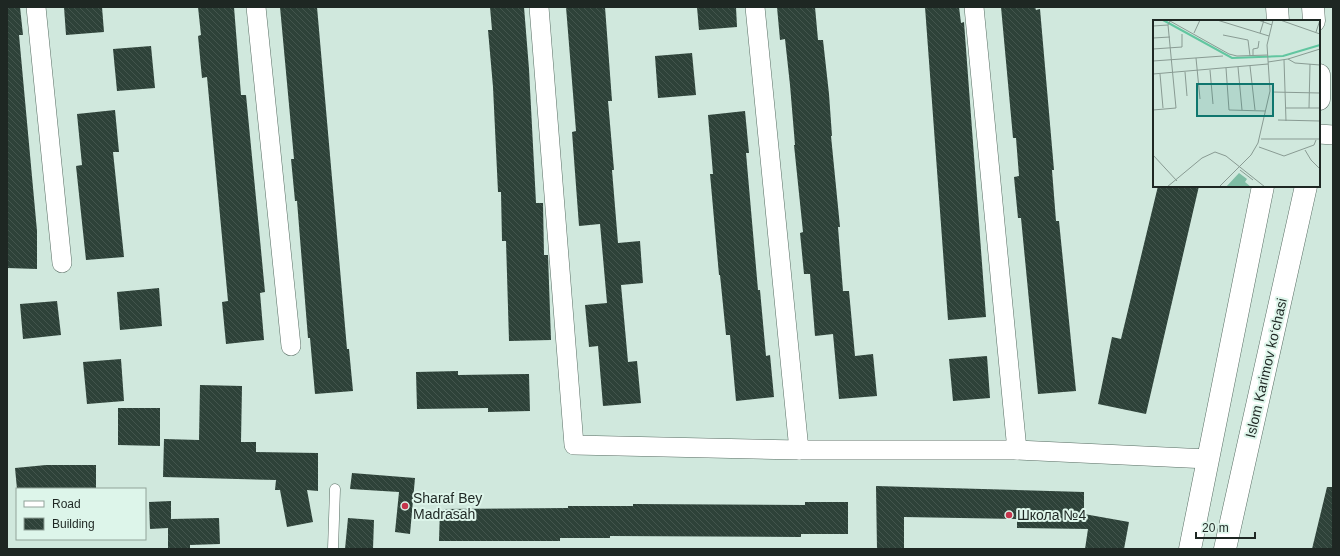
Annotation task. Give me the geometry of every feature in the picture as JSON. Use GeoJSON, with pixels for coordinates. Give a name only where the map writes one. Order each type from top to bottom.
{"type":"FeatureCollection","features":[{"type":"Feature","properties":{"kind":"main road"},"geometry":{"type":"LineString","coordinates":[[1277,7],[1278,20]]}},
{"type":"Feature","properties":{"kind":"main road"},"geometry":{"type":"LineString","coordinates":[[1313,7],[1314,20]]}},
{"type":"Feature","properties":{"kind":"main road"},"geometry":{"type":"LineString","coordinates":[[1190,549],[1263,187]]}},
{"type":"Feature","properties":{"kind":"main road","name":"Islom Karimov ko‘chasi"},"geometry":{"type":"LineString","coordinates":[[1225,549],[1306,187]]}},
{"type":"Feature","properties":{"kind":"street"},"geometry":{"type":"LineString","coordinates":[[36,7],[62,263]]}},
{"type":"Feature","properties":{"kind":"street"},"geometry":{"type":"LineString","coordinates":[[256,7],[291,346]]}},
{"type":"Feature","properties":{"kind":"street"},"geometry":{"type":"LineString","coordinates":[[539,7],[574,445],[799,450],[1017,450],[1208,459]]}},
{"type":"Feature","properties":{"kind":"street"},"geometry":{"type":"LineString","coordinates":[[755,7],[799,450]]}},
{"type":"Feature","properties":{"kind":"street"},"geometry":{"type":"LineString","coordinates":[[974,7],[1017,450]]}},
{"type":"Feature","properties":{"kind":"street"},"geometry":{"type":"LineString","coordinates":[[1320,134],[1333,135]]}},
{"type":"Feature","properties":{"kind":"lane"},"geometry":{"type":"LineString","coordinates":[[333,549],[335,489]]}},
{"type":"Feature","properties":{"kind":"building"},"geometry":{"type":"Polygon","coordinates":[[[7,7],[20,7],[23,35],[19,35],[37,231],[37,269],[7,268],[7,7]]]}},
{"type":"Feature","properties":{"kind":"building"},"geometry":{"type":"Polygon","coordinates":[[[64,7],[102,7],[104,32],[66,35],[64,7]]]}},
{"type":"Feature","properties":{"kind":"building"},"geometry":{"type":"Polygon","coordinates":[[[198,7],[234,7],[241,95],[246,95],[265,292],[260,293],[264,340],[226,344],[222,302],[228,301],[207,77],[202,78],[198,36],[201,35],[198,7]]]}},
{"type":"Feature","properties":{"kind":"building"},"geometry":{"type":"Polygon","coordinates":[[[280,7],[317,7],[347,349],[349,349],[353,391],[315,394],[310,338],[308,338],[297,201],[295,201],[291,159],[294,159],[280,7]]]}},
{"type":"Feature","properties":{"kind":"building"},"geometry":{"type":"Polygon","coordinates":[[[490,7],[524,7],[529,69],[536,203],[543,203],[544,255],[548,255],[551,340],[509,341],[506,241],[502,241],[501,192],[498,192],[493,87],[488,30],[492,30],[490,7]]]}},
{"type":"Feature","properties":{"kind":"building"},"geometry":{"type":"Polygon","coordinates":[[[566,7],[605,7],[612,101],[608,101],[618,243],[640,241],[643,283],[621,285],[628,362],[637,361],[641,403],[603,406],[598,346],[589,347],[585,305],[607,303],[600,224],[579,226],[572,132],[576,131],[566,7]]]}},
{"type":"Feature","properties":{"kind":"building"},"geometry":{"type":"Polygon","coordinates":[[[697,7],[736,7],[737,27],[699,30],[697,7]]]}},
{"type":"Feature","properties":{"kind":"building"},"geometry":{"type":"Polygon","coordinates":[[[777,7],[815,7],[818,40],[823,40],[829,94],[831,136],[840,227],[838,227],[843,291],[849,291],[855,356],[873,354],[877,396],[839,399],[833,334],[815,336],[810,274],[804,274],[800,233],[803,232],[785,39],[780,40],[777,7]]]}},
{"type":"Feature","properties":{"kind":"building"},"geometry":{"type":"Polygon","coordinates":[[[925,7],[959,7],[961,23],[964,22],[986,317],[948,320],[925,7]]]}},
{"type":"Feature","properties":{"kind":"building"},"geometry":{"type":"Polygon","coordinates":[[[1001,7],[1035,7],[1036,10],[1040,9],[1054,170],[1052,170],[1056,221],[1059,221],[1076,391],[1038,394],[1021,218],[1018,218],[1014,177],[1019,176],[1016,138],[1013,138],[1001,7]]]}},
{"type":"Feature","properties":{"kind":"building"},"geometry":{"type":"Polygon","coordinates":[[[151,46],[155,88],[117,91],[113,49],[151,46]]]}},
{"type":"Feature","properties":{"kind":"building"},"geometry":{"type":"Polygon","coordinates":[[[692,53],[696,95],[658,98],[655,56],[692,53]]]}},
{"type":"Feature","properties":{"kind":"building"},"geometry":{"type":"Polygon","coordinates":[[[115,110],[119,152],[113,152],[124,257],[86,260],[76,166],[82,165],[77,114],[115,110]]]}},
{"type":"Feature","properties":{"kind":"building"},"geometry":{"type":"Polygon","coordinates":[[[745,111],[749,153],[746,153],[758,290],[760,290],[766,356],[770,355],[774,397],[736,401],[730,335],[726,335],[719,275],[710,174],[713,174],[708,115],[745,111]]]}},
{"type":"Feature","properties":{"kind":"building"},"geometry":{"type":"Polygon","coordinates":[[[1158,187],[1199,187],[1146,414],[1098,404],[1112,337],[1121,339],[1158,187]]]}},
{"type":"Feature","properties":{"kind":"building"},"geometry":{"type":"Polygon","coordinates":[[[159,288],[162,326],[120,330],[117,292],[159,288]]]}},
{"type":"Feature","properties":{"kind":"building"},"geometry":{"type":"Polygon","coordinates":[[[57,301],[61,335],[23,339],[20,304],[57,301]]]}},
{"type":"Feature","properties":{"kind":"building"},"geometry":{"type":"Polygon","coordinates":[[[987,356],[990,398],[953,401],[949,359],[987,356]]]}},
{"type":"Feature","properties":{"kind":"building"},"geometry":{"type":"Polygon","coordinates":[[[121,359],[124,401],[87,404],[83,362],[121,359]]]}},
{"type":"Feature","properties":{"kind":"building"},"geometry":{"type":"Polygon","coordinates":[[[458,371],[458,375],[529,374],[530,411],[488,412],[488,408],[417,409],[416,372],[458,371]]]}},
{"type":"Feature","properties":{"kind":"building"},"geometry":{"type":"Polygon","coordinates":[[[200,385],[242,386],[241,442],[256,442],[256,452],[318,453],[318,491],[307,490],[313,522],[287,527],[280,490],[275,490],[276,480],[163,477],[164,439],[199,440],[200,385]]]}},
{"type":"Feature","properties":{"kind":"building"},"geometry":{"type":"Polygon","coordinates":[[[118,408],[160,408],[160,446],[118,445],[118,408]]]}},
{"type":"Feature","properties":{"kind":"building"},"geometry":{"type":"Polygon","coordinates":[[[46,465],[96,465],[96,488],[17,488],[15,468],[46,465]]]}},
{"type":"Feature","properties":{"kind":"building","name":"Sharaf Bey Madrasah"},"geometry":{"type":"Polygon","coordinates":[[[352,473],[415,478],[410,534],[395,532],[399,492],[350,489],[352,473]]]}},
{"type":"Feature","properties":{"kind":"building"},"geometry":{"type":"Polygon","coordinates":[[[876,486],[1084,492],[1084,514],[1129,522],[1124,549],[1085,549],[1088,529],[1017,528],[1017,519],[904,517],[904,549],[877,549],[876,486]]]}},
{"type":"Feature","properties":{"kind":"building"},"geometry":{"type":"Polygon","coordinates":[[[1327,487],[1333,487],[1333,549],[1312,549],[1327,487]]]}},
{"type":"Feature","properties":{"kind":"building"},"geometry":{"type":"Polygon","coordinates":[[[171,501],[171,519],[219,518],[220,544],[190,545],[190,549],[168,549],[168,528],[150,529],[149,502],[171,501]]]}},
{"type":"Feature","properties":{"kind":"building"},"geometry":{"type":"Polygon","coordinates":[[[805,502],[848,502],[848,534],[801,534],[801,537],[610,536],[610,538],[560,538],[560,541],[439,541],[440,509],[568,508],[568,506],[633,506],[633,504],[805,505],[805,502]]]}},
{"type":"Feature","properties":{"kind":"building"},"geometry":{"type":"Polygon","coordinates":[[[348,518],[374,520],[373,549],[345,549],[348,518]]]}},
{"type":"Feature","properties":{"kind":"place","name":"Sharaf Bey Madrasah"},"geometry":{"type":"Point","coordinates":[405,506]}},
{"type":"Feature","properties":{"kind":"place","name":"Школа №4"},"geometry":{"type":"Point","coordinates":[1009,515]}}]}
